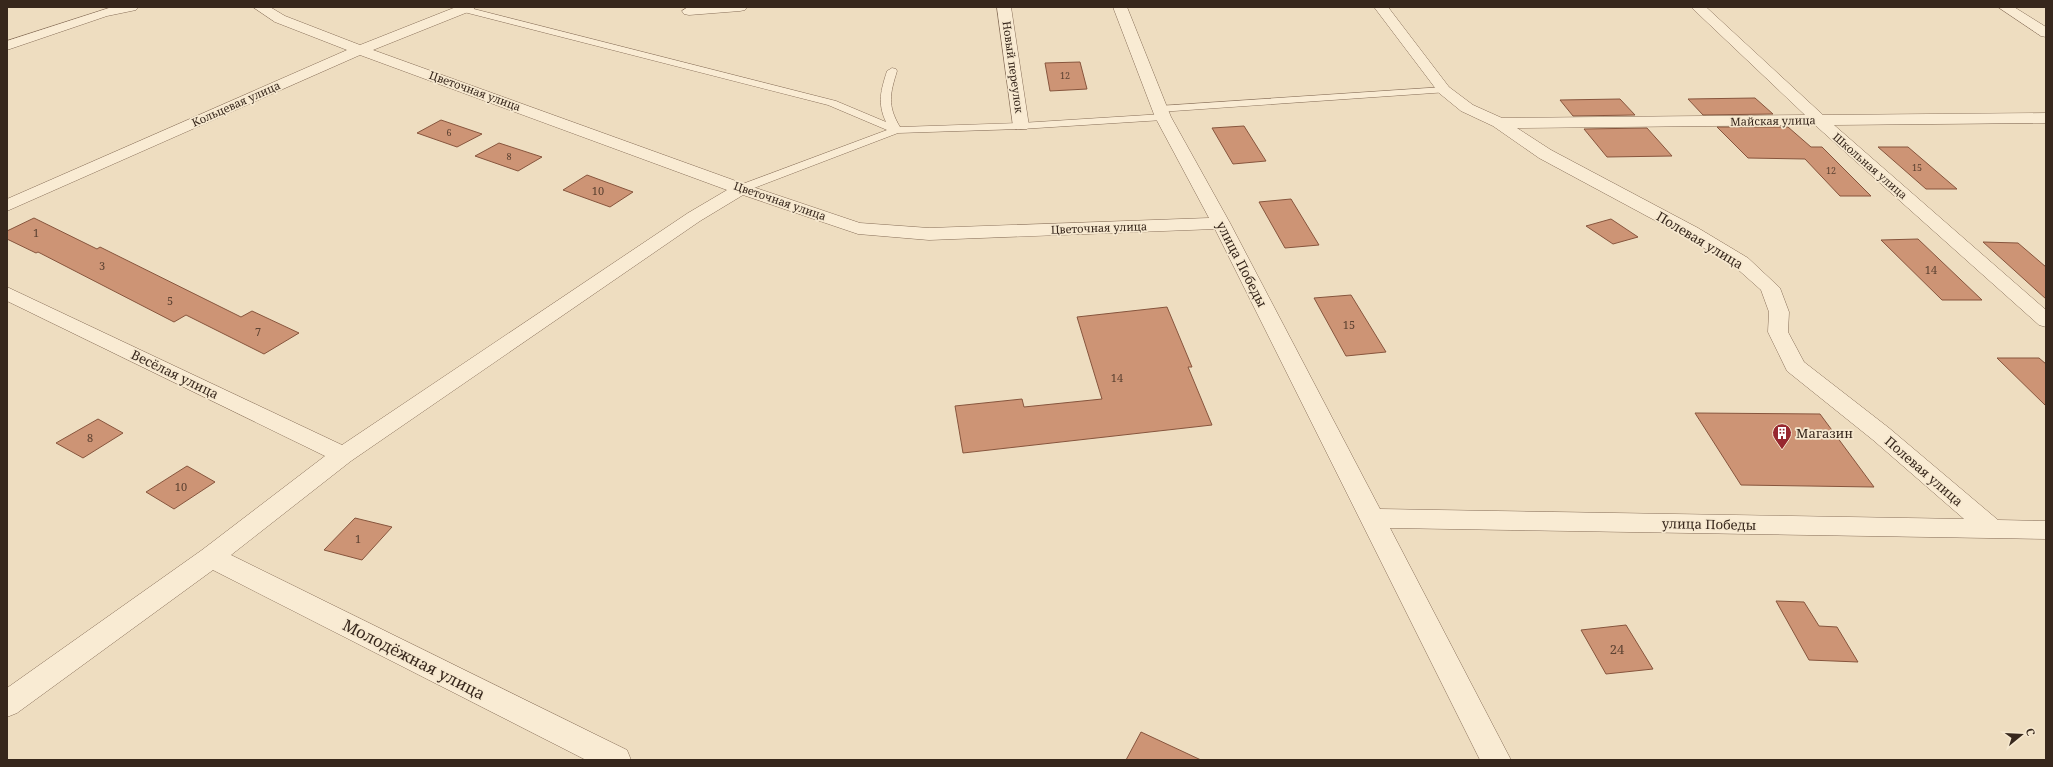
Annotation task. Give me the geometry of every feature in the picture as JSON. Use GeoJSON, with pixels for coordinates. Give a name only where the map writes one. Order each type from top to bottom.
{"type":"FeatureCollection","features":[{"type":"Feature","properties":{"kind":"street"},"geometry":{"type":"LineString","coordinates":[[7,46],[103,13],[131,7]]}},
{"type":"Feature","properties":{"kind":"street"},"geometry":{"type":"LineString","coordinates":[[689,10],[740,7]]}},
{"type":"Feature","properties":{"kind":"street","name":"Новый переулок"},"geometry":{"type":"LineString","coordinates":[[1004,7],[1021,126]]}},
{"type":"Feature","properties":{"kind":"street","name":"улица Победы"},"geometry":{"type":"LineString","coordinates":[[1120,7],[1161,113],[1221,223],[1496,760]]}},
{"type":"Feature","properties":{"kind":"street","name":"Полевая улица"},"geometry":{"type":"LineString","coordinates":[[1382,7],[1444,90],[1467,108],[1499,124],[1545,154],[1691,232],[1741,262],[1770,288],[1779,312],[1778,332],[1795,366],[1882,434],[1992,529]]}},
{"type":"Feature","properties":{"kind":"street","name":"Школьная улица"},"geometry":{"type":"LineString","coordinates":[[1698,7],[1819,120],[2044,318]]}},
{"type":"Feature","properties":{"kind":"street"},"geometry":{"type":"LineString","coordinates":[[2004,7],[2046,33]]}},
{"type":"Feature","properties":{"kind":"street","name":"Цветочная улица"},"geometry":{"type":"LineString","coordinates":[[264,8],[280,19],[360,50],[741,189],[858,228],[929,234],[1221,223]]}},
{"type":"Feature","properties":{"kind":"street","name":"Кольцевая улица"},"geometry":{"type":"LineString","coordinates":[[7,206],[360,50],[465,8]]}},
{"type":"Feature","properties":{"kind":"street","name":"Майская улица"},"geometry":{"type":"LineString","coordinates":[[1499,124],[2046,118]]}},
{"type":"Feature","properties":{"kind":"street"},"geometry":{"type":"LineString","coordinates":[[7,704],[211,557],[343,455],[694,218],[741,189]]}},
{"type":"Feature","properties":{"kind":"street","name":"Весёлая улица"},"geometry":{"type":"LineString","coordinates":[[7,293],[343,455]]}},
{"type":"Feature","properties":{"kind":"street","name":"улица Победы"},"geometry":{"type":"LineString","coordinates":[[1372,518],[2046,530]]}},
{"type":"Feature","properties":{"kind":"street","name":"Молодёжная улица"},"geometry":{"type":"LineString","coordinates":[[211,557],[616,760]]}},
{"type":"Feature","properties":{"kind":"lane"},"geometry":{"type":"LineString","coordinates":[[465,8],[832,103],[897,130]]}},
{"type":"Feature","properties":{"kind":"lane"},"geometry":{"type":"LineString","coordinates":[[892,71],[883,100],[888,115],[897,130]]}},
{"type":"Feature","properties":{"kind":"lane"},"geometry":{"type":"LineString","coordinates":[[741,189],[897,130],[1021,126],[1444,90]]}},
{"type":"Feature","properties":{"kind":"building"},"geometry":{"type":"Polygon","coordinates":[[[1080,62],[1087,89],[1050,91],[1045,63],[1080,62]]]}},
{"type":"Feature","properties":{"kind":"building"},"geometry":{"type":"Polygon","coordinates":[[[1755,98],[1773,114],[1703,115],[1688,99],[1755,98]]]}},
{"type":"Feature","properties":{"kind":"building"},"geometry":{"type":"Polygon","coordinates":[[[1620,99],[1635,115],[1573,116],[1560,100],[1620,99]]]}},
{"type":"Feature","properties":{"kind":"building"},"geometry":{"type":"Polygon","coordinates":[[[441,120],[482,134],[457,147],[417,133],[441,120]]]}},
{"type":"Feature","properties":{"kind":"building"},"geometry":{"type":"Polygon","coordinates":[[[1244,126],[1266,161],[1233,164],[1212,128],[1244,126]]]}},
{"type":"Feature","properties":{"kind":"building"},"geometry":{"type":"Polygon","coordinates":[[[1717,127],[1788,127],[1811,147],[1822,147],[1871,196],[1840,196],[1805,159],[1748,158],[1717,127]]]}},
{"type":"Feature","properties":{"kind":"building"},"geometry":{"type":"Polygon","coordinates":[[[1647,128],[1672,156],[1607,157],[1584,129],[1647,128]]]}},
{"type":"Feature","properties":{"kind":"building"},"geometry":{"type":"Polygon","coordinates":[[[499,143],[542,157],[518,171],[475,156],[499,143]]]}},
{"type":"Feature","properties":{"kind":"building"},"geometry":{"type":"Polygon","coordinates":[[[1878,147],[1908,147],[1957,189],[1926,189],[1878,147]]]}},
{"type":"Feature","properties":{"kind":"building"},"geometry":{"type":"Polygon","coordinates":[[[587,175],[633,192],[610,207],[563,190],[587,175]]]}},
{"type":"Feature","properties":{"kind":"building"},"geometry":{"type":"Polygon","coordinates":[[[1291,199],[1319,245],[1285,248],[1259,202],[1291,199]]]}},
{"type":"Feature","properties":{"kind":"building"},"geometry":{"type":"Polygon","coordinates":[[[34,218],[97,249],[100,247],[241,317],[252,311],[299,333],[264,354],[186,315],[174,322],[38,252],[36,253],[7,239],[7,231],[34,218]]]}},
{"type":"Feature","properties":{"kind":"building"},"geometry":{"type":"Polygon","coordinates":[[[1611,219],[1638,237],[1613,244],[1586,226],[1611,219]]]}},
{"type":"Feature","properties":{"kind":"building"},"geometry":{"type":"Polygon","coordinates":[[[1918,239],[1982,300],[1942,300],[1881,240],[1918,239]]]}},
{"type":"Feature","properties":{"kind":"building"},"geometry":{"type":"Polygon","coordinates":[[[1983,242],[2018,243],[2046,267],[2046,299],[1983,242]]]}},
{"type":"Feature","properties":{"kind":"building"},"geometry":{"type":"Polygon","coordinates":[[[1351,295],[1386,352],[1346,356],[1314,298],[1351,295]]]}},
{"type":"Feature","properties":{"kind":"building"},"geometry":{"type":"Polygon","coordinates":[[[1167,307],[1192,367],[1188,367],[1212,425],[963,453],[955,406],[1022,399],[1024,407],[1102,399],[1077,317],[1167,307]]]}},
{"type":"Feature","properties":{"kind":"building"},"geometry":{"type":"Polygon","coordinates":[[[1997,358],[2039,358],[2046,364],[2046,406],[1997,358]]]}},
{"type":"Feature","properties":{"kind":"building","name":"Магазин"},"geometry":{"type":"Polygon","coordinates":[[[1695,413],[1820,414],[1874,487],[1741,485],[1695,413]]]}},
{"type":"Feature","properties":{"kind":"building"},"geometry":{"type":"Polygon","coordinates":[[[98,419],[123,433],[83,458],[56,443],[98,419]]]}},
{"type":"Feature","properties":{"kind":"building"},"geometry":{"type":"Polygon","coordinates":[[[187,466],[215,482],[174,509],[146,492],[187,466]]]}},
{"type":"Feature","properties":{"kind":"building"},"geometry":{"type":"Polygon","coordinates":[[[355,518],[392,527],[362,560],[324,550],[355,518]]]}},
{"type":"Feature","properties":{"kind":"building"},"geometry":{"type":"Polygon","coordinates":[[[1776,601],[1804,602],[1819,626],[1837,627],[1858,662],[1809,660],[1776,601]]]}},
{"type":"Feature","properties":{"kind":"building"},"geometry":{"type":"Polygon","coordinates":[[[1626,625],[1653,669],[1606,674],[1581,630],[1626,625]]]}},
{"type":"Feature","properties":{"kind":"building"},"geometry":{"type":"Polygon","coordinates":[[[1141,732],[1201,760],[1126,760],[1141,732]]]}},
{"type":"Feature","properties":{"kind":"place","name":"Магазин"},"geometry":{"type":"Point","coordinates":[1782,450]}}]}
